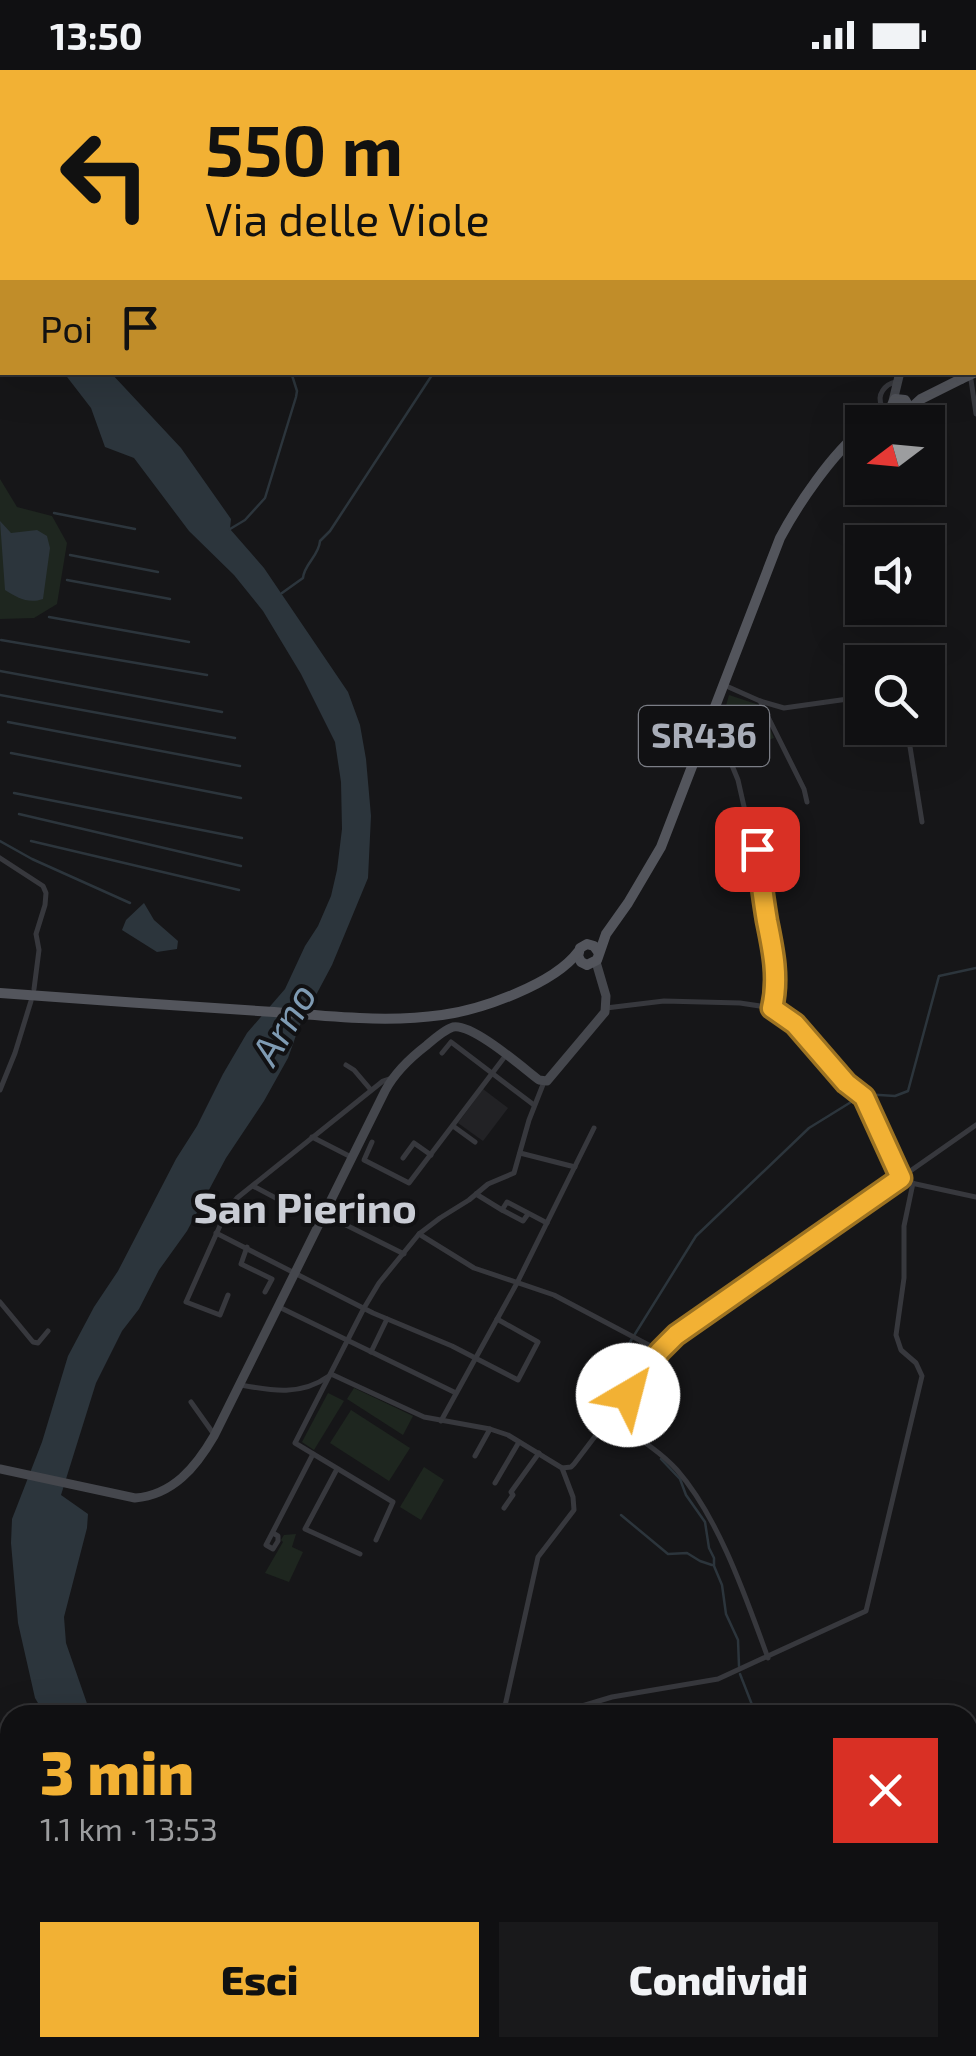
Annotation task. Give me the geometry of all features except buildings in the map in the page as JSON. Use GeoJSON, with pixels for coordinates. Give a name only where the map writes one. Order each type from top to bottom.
{"type":"FeatureCollection","features":[{"type":"Feature","properties":{"kind":"main road"},"geometry":{"type":"LineString","coordinates":[[901,405],[970,377]]}},
{"type":"Feature","properties":{"kind":"main road","name":"SR436"},"geometry":{"type":"LineString","coordinates":[[0,992],[380,1020],[444,1015],[487,1003],[565,967],[591,961],[662,846],[784,530],[845,443]]}},
{"type":"Feature","properties":{"kind":"main road","name":"SR436"},"geometry":{"type":"LineString","coordinates":[[565,967],[582,946],[606,934]]}},
{"type":"Feature","properties":{"kind":"main road"},"geometry":{"type":"LineString","coordinates":[[578,952],[580,960],[591,961],[596,947],[589,944]]}},
{"type":"Feature","properties":{"kind":"street"},"geometry":{"type":"LineString","coordinates":[[970,377],[976,414]]}},
{"type":"Feature","properties":{"kind":"street"},"geometry":{"type":"LineString","coordinates":[[882,405],[879,398],[887,385],[897,380],[898,405]]}},
{"type":"Feature","properties":{"kind":"street"},"geometry":{"type":"LineString","coordinates":[[724,685],[787,708],[845,699]]}},
{"type":"Feature","properties":{"kind":"street"},"geometry":{"type":"LineString","coordinates":[[760,701],[807,802]]}},
{"type":"Feature","properties":{"kind":"street"},"geometry":{"type":"LineString","coordinates":[[712,714],[717,716],[713,731],[734,740],[731,764],[745,810],[754,824],[774,954],[772,1008]]}},
{"type":"Feature","properties":{"kind":"street"},"geometry":{"type":"LineString","coordinates":[[910,745],[922,822]]}},
{"type":"Feature","properties":{"kind":"street"},"geometry":{"type":"LineString","coordinates":[[0,858],[43,886],[46,893],[36,934],[39,950],[34,988]]}},
{"type":"Feature","properties":{"kind":"street"},"geometry":{"type":"LineString","coordinates":[[376,1540],[392,1502],[296,1443],[364,1308],[419,1234],[488,1184],[514,1173],[544,1082],[606,1008],[606,996],[591,961]]}},
{"type":"Feature","properties":{"kind":"street"},"geometry":{"type":"LineString","coordinates":[[0,1090],[31,1001]]}},
{"type":"Feature","properties":{"kind":"street"},"geometry":{"type":"LineString","coordinates":[[606,1008],[664,1001],[772,1008],[795,1024],[862,1096],[902,1181],[976,1197]]}},
{"type":"Feature","properties":{"kind":"street"},"geometry":{"type":"LineString","coordinates":[[4,1470],[140,1498],[176,1484],[192,1469],[214,1436],[392,1078],[412,1057],[451,1028],[461,1027],[470,1029],[544,1082]]}},
{"type":"Feature","properties":{"kind":"street"},"geometry":{"type":"LineString","coordinates":[[442,1053],[450,1042],[534,1105]]}},
{"type":"Feature","properties":{"kind":"street"},"geometry":{"type":"LineString","coordinates":[[372,1142],[364,1160],[412,1186],[430,1155],[506,1055]]}},
{"type":"Feature","properties":{"kind":"street"},"geometry":{"type":"LineString","coordinates":[[346,1066],[372,1090]]}},
{"type":"Feature","properties":{"kind":"street"},"geometry":{"type":"LineString","coordinates":[[228,1295],[220,1315],[186,1302],[227,1210],[312,1137],[392,1078]]}},
{"type":"Feature","properties":{"kind":"street"},"geometry":{"type":"LineString","coordinates":[[331,1374],[416,1414],[508,1435],[562,1468],[571,1468],[676,1335],[976,1125]]}},
{"type":"Feature","properties":{"kind":"street"},"geometry":{"type":"LineString","coordinates":[[452,1126],[475,1142]]}},
{"type":"Feature","properties":{"kind":"street"},"geometry":{"type":"LineString","coordinates":[[441,1420],[517,1283],[594,1128]]}},
{"type":"Feature","properties":{"kind":"street"},"geometry":{"type":"LineString","coordinates":[[312,1137],[353,1158]]}},
{"type":"Feature","properties":{"kind":"street"},"geometry":{"type":"LineString","coordinates":[[404,1158],[414,1143],[430,1155]]}},
{"type":"Feature","properties":{"kind":"street"},"geometry":{"type":"LineString","coordinates":[[520,1153],[575,1167]]}},
{"type":"Feature","properties":{"kind":"street"},"geometry":{"type":"LineString","coordinates":[[585,1705],[718,1680],[866,1610],[921,1383],[920,1369],[900,1350],[896,1335],[904,1278],[904,1226],[912,1183]]}},
{"type":"Feature","properties":{"kind":"street"},"geometry":{"type":"LineString","coordinates":[[253,1186],[404,1254]]}},
{"type":"Feature","properties":{"kind":"street"},"geometry":{"type":"LineString","coordinates":[[288,1204],[295,1194],[324,1215]]}},
{"type":"Feature","properties":{"kind":"street"},"geometry":{"type":"LineString","coordinates":[[476,1194],[524,1221],[528,1214],[547,1223]]}},
{"type":"Feature","properties":{"kind":"street"},"geometry":{"type":"LineString","coordinates":[[216,1233],[518,1380],[538,1342],[497,1319]]}},
{"type":"Feature","properties":{"kind":"street"},"geometry":{"type":"LineString","coordinates":[[419,1234],[474,1268],[554,1295],[660,1351]]}},
{"type":"Feature","properties":{"kind":"street"},"geometry":{"type":"LineString","coordinates":[[246,1247],[242,1264],[272,1278],[265,1292]]}},
{"type":"Feature","properties":{"kind":"street"},"geometry":{"type":"LineString","coordinates":[[0,1302],[33,1342],[38,1344],[48,1331]]}},
{"type":"Feature","properties":{"kind":"street"},"geometry":{"type":"LineString","coordinates":[[279,1306],[456,1393]]}},
{"type":"Feature","properties":{"kind":"street"},"geometry":{"type":"LineString","coordinates":[[371,1352],[387,1319]]}},
{"type":"Feature","properties":{"kind":"street"},"geometry":{"type":"LineString","coordinates":[[241,1385],[272,1391],[308,1388],[331,1374]]}},
{"type":"Feature","properties":{"kind":"street"},"geometry":{"type":"LineString","coordinates":[[308,1388],[321,1396]]}},
{"type":"Feature","properties":{"kind":"street"},"geometry":{"type":"LineString","coordinates":[[191,1402],[214,1436]]}},
{"type":"Feature","properties":{"kind":"street"},"geometry":{"type":"LineString","coordinates":[[609,1419],[658,1452],[688,1484],[709,1518],[744,1594],[768,1658]]}},
{"type":"Feature","properties":{"kind":"street"},"geometry":{"type":"LineString","coordinates":[[475,1456],[490,1429]]}},
{"type":"Feature","properties":{"kind":"street"},"geometry":{"type":"LineString","coordinates":[[495,1484],[520,1442]]}},
{"type":"Feature","properties":{"kind":"street"},"geometry":{"type":"LineString","coordinates":[[504,1508],[538,1453]]}},
{"type":"Feature","properties":{"kind":"street"},"geometry":{"type":"LineString","coordinates":[[273,1532],[314,1454]]}},
{"type":"Feature","properties":{"kind":"street"},"geometry":{"type":"LineString","coordinates":[[505,1705],[538,1558],[574,1510],[562,1468]]}},
{"type":"Feature","properties":{"kind":"street"},"geometry":{"type":"LineString","coordinates":[[337,1469],[305,1530],[360,1554]]}},
{"type":"Feature","properties":{"kind":"shaded area"},"geometry":{"type":"Polygon","coordinates":[[[0,479],[17,507],[52,516],[67,543],[57,604],[34,618],[0,619],[0,479]]]}},
{"type":"Feature","properties":{"kind":"shaded area"},"geometry":{"type":"Polygon","coordinates":[[[729,695],[759,705],[774,738],[761,743],[719,730],[729,695]]]}},
{"type":"Feature","properties":{"kind":"shaded area"},"geometry":{"type":"Polygon","coordinates":[[[483,1089],[508,1108],[483,1141],[458,1123],[483,1089]]]}},
{"type":"Feature","properties":{"kind":"shaded area"},"geometry":{"type":"Polygon","coordinates":[[[354,1388],[413,1416],[403,1435],[347,1399],[354,1388]]]}},
{"type":"Feature","properties":{"kind":"shaded area"},"geometry":{"type":"Polygon","coordinates":[[[328,1393],[344,1401],[314,1450],[302,1442],[328,1393]]]}},
{"type":"Feature","properties":{"kind":"shaded area"},"geometry":{"type":"Polygon","coordinates":[[[351,1410],[410,1448],[389,1481],[330,1443],[351,1410]]]}},
{"type":"Feature","properties":{"kind":"shaded area"},"geometry":{"type":"Polygon","coordinates":[[[424,1467],[444,1480],[421,1520],[400,1507],[424,1467]]]}},
{"type":"Feature","properties":{"kind":"shaded area"},"geometry":{"type":"Polygon","coordinates":[[[296,1534],[292,1547],[303,1552],[289,1582],[265,1573],[284,1535],[296,1534]]]}},
{"type":"Feature","properties":{"kind":"water","name":"Arno"},"geometry":{"type":"Polygon","coordinates":[[[66,375],[113,375],[181,448],[231,519],[230,529],[264,568],[348,692],[360,725],[371,816],[368,878],[288,1058],[226,1158],[187,1231],[122,1331],[96,1383],[61,1495],[88,1514],[64,1617],[66,1643],[88,1705],[39,1705],[18,1623],[12,1519],[42,1442],[68,1356],[223,1074],[247,1033],[285,989],[318,926],[331,896],[342,829],[335,742],[301,674],[263,611],[234,575],[189,531],[134,458],[105,447],[91,408],[66,375]]]}},
{"type":"Feature","properties":{"kind":"water"},"geometry":{"type":"Polygon","coordinates":[[[0,521],[11,533],[37,530],[47,536],[50,548],[43,599],[19,598],[5,590],[0,521]]]}},
{"type":"Feature","properties":{"kind":"water"},"geometry":{"type":"Polygon","coordinates":[[[144,903],[154,920],[178,941],[177,949],[157,952],[122,930],[126,920],[144,903]]]}},
{"type":"Feature","properties":{"kind":"waterway"},"geometry":{"type":"LineString","coordinates":[[230,529],[245,520],[265,498],[296,397],[292,375]]}},
{"type":"Feature","properties":{"kind":"waterway"},"geometry":{"type":"LineString","coordinates":[[282,593],[303,578],[320,541],[432,375]]}},
{"type":"Feature","properties":{"kind":"waterway"},"geometry":{"type":"LineString","coordinates":[[54,513],[135,529]]}},
{"type":"Feature","properties":{"kind":"waterway"},"geometry":{"type":"LineString","coordinates":[[70,555],[158,572]]}},
{"type":"Feature","properties":{"kind":"waterway"},"geometry":{"type":"LineString","coordinates":[[67,580],[170,599]]}},
{"type":"Feature","properties":{"kind":"waterway"},"geometry":{"type":"LineString","coordinates":[[49,617],[189,642]]}},
{"type":"Feature","properties":{"kind":"waterway"},"geometry":{"type":"LineString","coordinates":[[1,640],[207,675]]}},
{"type":"Feature","properties":{"kind":"waterway"},"geometry":{"type":"LineString","coordinates":[[0,671],[222,712]]}},
{"type":"Feature","properties":{"kind":"waterway"},"geometry":{"type":"LineString","coordinates":[[0,695],[235,738]]}},
{"type":"Feature","properties":{"kind":"waterway"},"geometry":{"type":"LineString","coordinates":[[8,722],[240,766]]}},
{"type":"Feature","properties":{"kind":"waterway"},"geometry":{"type":"LineString","coordinates":[[11,753],[241,798]]}},
{"type":"Feature","properties":{"kind":"waterway"},"geometry":{"type":"LineString","coordinates":[[14,793],[242,838]]}},
{"type":"Feature","properties":{"kind":"waterway"},"geometry":{"type":"LineString","coordinates":[[19,814],[241,866]]}},
{"type":"Feature","properties":{"kind":"waterway"},"geometry":{"type":"LineString","coordinates":[[0,841],[130,903]]}},
{"type":"Feature","properties":{"kind":"waterway"},"geometry":{"type":"LineString","coordinates":[[31,841],[239,890]]}},
{"type":"Feature","properties":{"kind":"waterway"},"geometry":{"type":"LineString","coordinates":[[598,1408],[630,1342],[696,1236],[809,1128],[864,1094],[895,1096],[908,1091],[939,976],[976,968]]}},
{"type":"Feature","properties":{"kind":"waterway"},"geometry":{"type":"LineString","coordinates":[[661,1459],[680,1479],[705,1522],[726,1614],[738,1640],[739,1666]]}},
{"type":"Feature","properties":{"kind":"waterway"},"geometry":{"type":"LineString","coordinates":[[621,1515],[668,1554],[687,1553],[712,1565]]}},
{"type":"Feature","properties":{"kind":"waterway"},"geometry":{"type":"LineString","coordinates":[[740,1674],[752,1705]]}},
{"type":"Feature","properties":{"kind":"district","name":"San Pierino"},"geometry":{"type":"Point","coordinates":[305,1208]}},
{"type":"Feature","properties":{"kind":"route"},"geometry":{"type":"LineString","coordinates":[[628,1395],[676,1335],[901,1178],[864,1097],[846,1083],[795,1024],[772,1008],[773,942],[757,849]]}}]}
